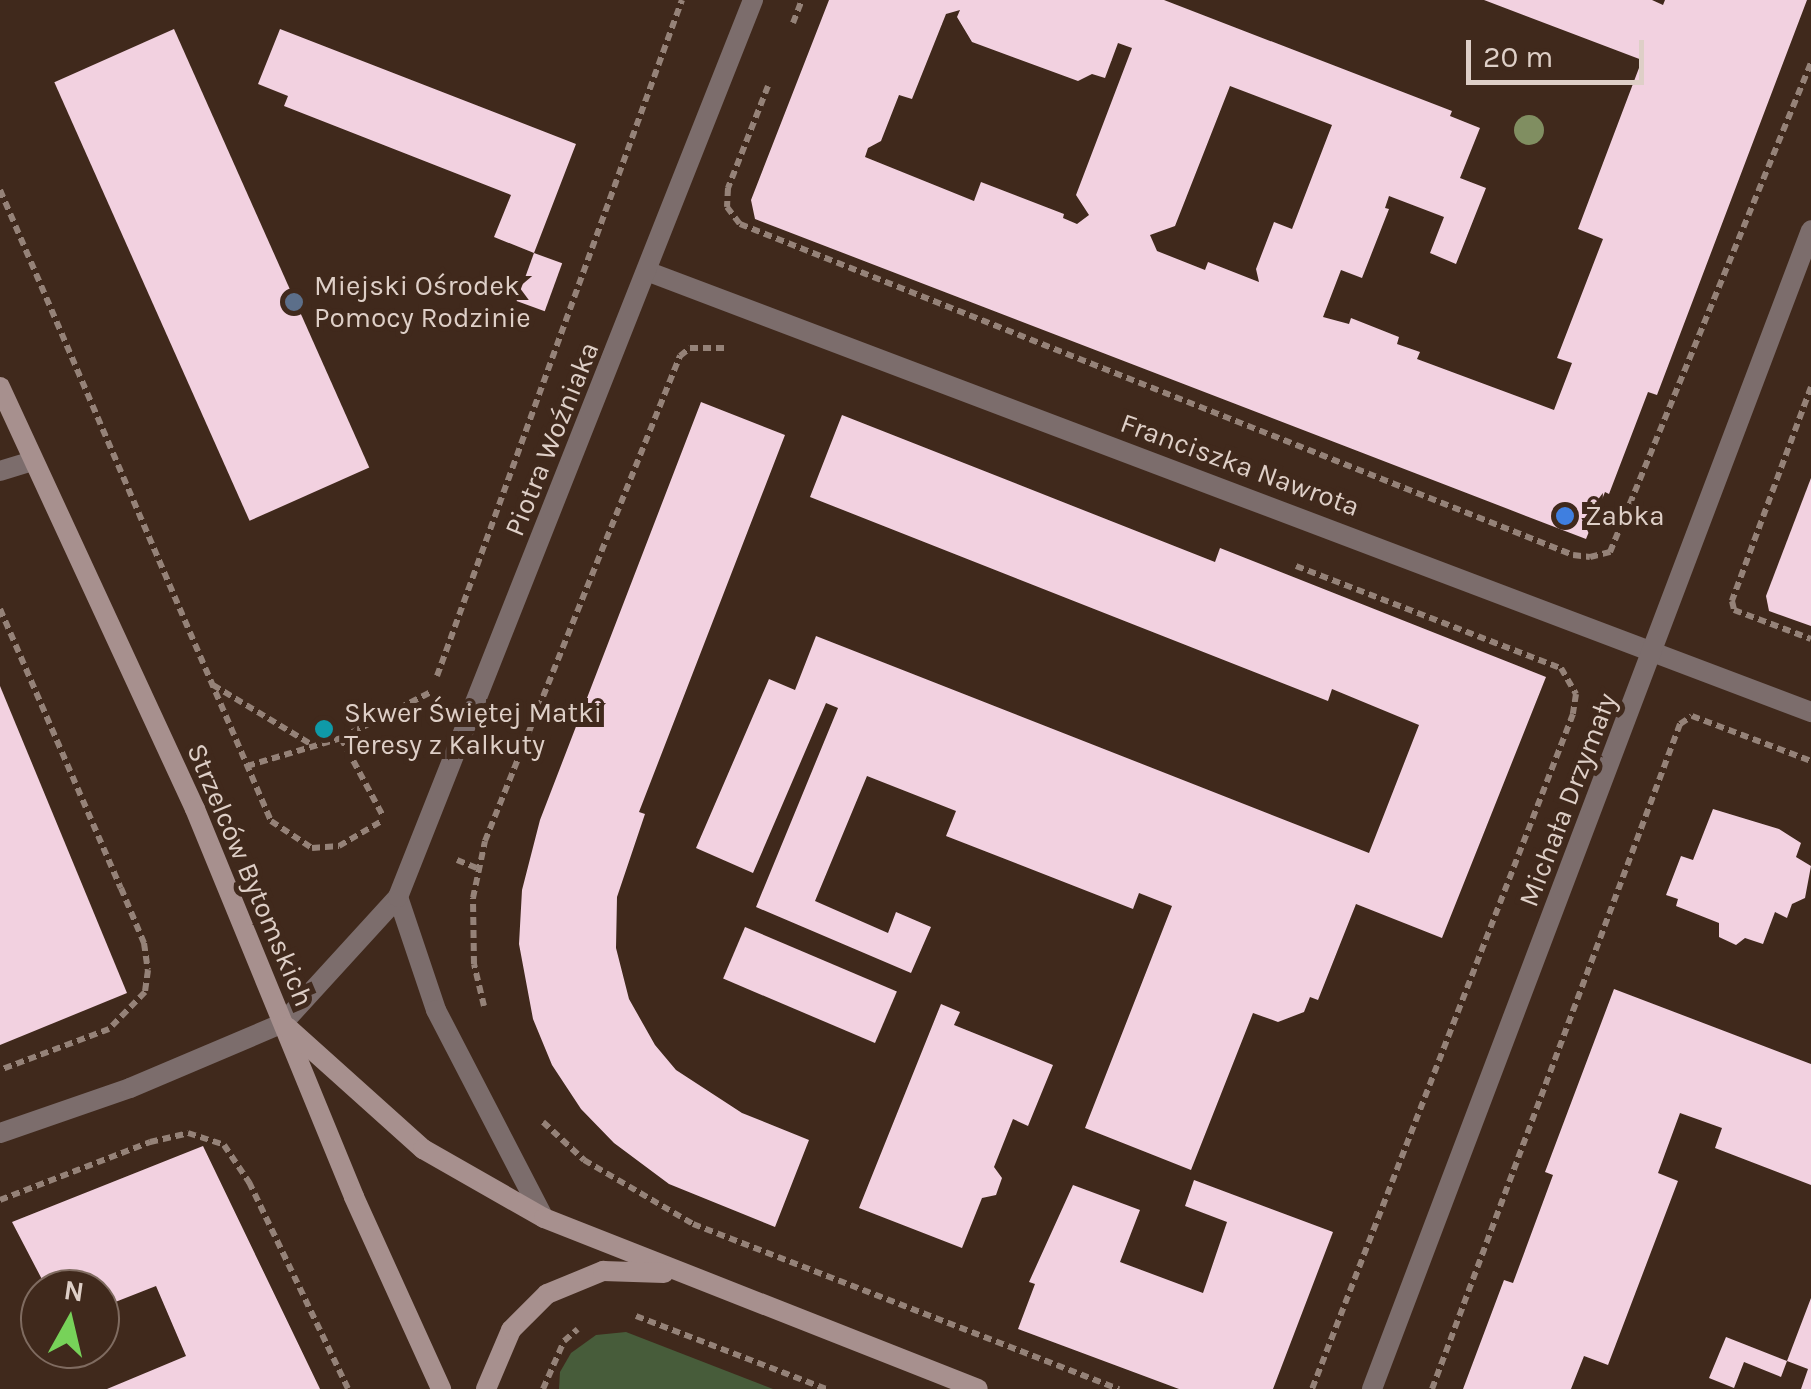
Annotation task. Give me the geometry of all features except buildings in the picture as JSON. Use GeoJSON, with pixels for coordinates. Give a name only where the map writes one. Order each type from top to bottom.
{"type":"FeatureCollection","features":[{"type":"Feature","properties":{"kind":"main road","name":"Strzelców Bytomskich"},"geometry":{"type":"LineString","coordinates":[[0,387],[195,809],[354,1197],[441,1389]]}},
{"type":"Feature","properties":{"kind":"main road"},"geometry":{"type":"LineString","coordinates":[[282,1023],[423,1149],[544,1218],[676,1274],[978,1389]]}},
{"type":"Feature","properties":{"kind":"main road"},"geometry":{"type":"LineString","coordinates":[[486,1389],[510,1330],[547,1294],[603,1271],[676,1274]]}},
{"type":"Feature","properties":{"kind":"street","name":"Piotra Woźniaka"},"geometry":{"type":"LineString","coordinates":[[282,1023],[398,897],[649,272],[753,0]]}},
{"type":"Feature","properties":{"kind":"street","name":"Michała Drzymały"},"geometry":{"type":"LineString","coordinates":[[1372,1389],[1811,230]]}},
{"type":"Feature","properties":{"kind":"street","name":"Franciszka Nawrota"},"geometry":{"type":"LineString","coordinates":[[649,272],[1811,712]]}},
{"type":"Feature","properties":{"kind":"street"},"geometry":{"type":"LineString","coordinates":[[0,471],[32,460]]}},
{"type":"Feature","properties":{"kind":"street"},"geometry":{"type":"LineString","coordinates":[[398,897],[436,1010],[544,1218]]}},
{"type":"Feature","properties":{"kind":"street"},"geometry":{"type":"LineString","coordinates":[[0,1133],[130,1088],[282,1023]]}},
{"type":"Feature","properties":{"kind":"path"},"geometry":{"type":"LineString","coordinates":[[424,710],[682,0]]}},
{"type":"Feature","properties":{"kind":"path"},"geometry":{"type":"LineString","coordinates":[[788,34],[802,0]]}},
{"type":"Feature","properties":{"kind":"path"},"geometry":{"type":"LineString","coordinates":[[775,68],[728,188],[728,207],[740,224],[1573,555],[1590,557],[1610,552],[1811,62]]}},
{"type":"Feature","properties":{"kind":"path"},"geometry":{"type":"LineString","coordinates":[[0,190],[270,821],[312,848],[340,846],[377,828],[391,801]]}},
{"type":"Feature","properties":{"kind":"path"},"geometry":{"type":"LineString","coordinates":[[486,1014],[474,964],[473,898],[485,841],[529,725],[680,356],[690,348],[703,346],[742,354]]}},
{"type":"Feature","properties":{"kind":"path"},"geometry":{"type":"LineString","coordinates":[[1811,387],[1732,601],[1734,610],[1811,639]]}},
{"type":"Feature","properties":{"kind":"path"},"geometry":{"type":"LineString","coordinates":[[1284,561],[1561,668],[1576,694],[1573,714],[1312,1389]]}},
{"type":"Feature","properties":{"kind":"path"},"geometry":{"type":"LineString","coordinates":[[0,608],[122,888],[144,943],[148,970],[144,992],[109,1028],[0,1070]]}},
{"type":"Feature","properties":{"kind":"path"},"geometry":{"type":"LineString","coordinates":[[212,684],[314,746]]}},
{"type":"Feature","properties":{"kind":"path"},"geometry":{"type":"LineString","coordinates":[[247,766],[341,738],[431,692]]}},
{"type":"Feature","properties":{"kind":"path"},"geometry":{"type":"LineString","coordinates":[[1432,1389],[1680,724],[1692,716],[1811,761]]}},
{"type":"Feature","properties":{"kind":"path"},"geometry":{"type":"LineString","coordinates":[[341,738],[383,816]]}},
{"type":"Feature","properties":{"kind":"path"},"geometry":{"type":"LineString","coordinates":[[537,1116],[584,1160],[666,1211],[1120,1389]]}},
{"type":"Feature","properties":{"kind":"path"},"geometry":{"type":"LineString","coordinates":[[0,1200],[150,1142],[188,1133],[224,1145],[249,1182],[348,1389]]}},
{"type":"Feature","properties":{"kind":"path"},"geometry":{"type":"LineString","coordinates":[[621,1314],[658,1322],[826,1389]]}},
{"type":"Feature","properties":{"kind":"path"},"geometry":{"type":"LineString","coordinates":[[544,1389],[564,1341],[587,1322]]}},
{"type":"Feature","properties":{"kind":"green space"},"geometry":{"type":"Polygon","coordinates":[[[626,1332],[773,1389],[559,1389],[560,1372],[571,1353],[596,1335],[626,1332]]]}},
{"type":"Feature","properties":{"kind":"place","name":"Miejski Ośrodek Pomocy Rodzinie"},"geometry":{"type":"Point","coordinates":[294,302]}},
{"type":"Feature","properties":{"kind":"place","name":"Żabka"},"geometry":{"type":"Point","coordinates":[1565,516]}},
{"type":"Feature","properties":{"kind":"place","name":"Skwer Świętej Matki Teresy z Kalkuty"},"geometry":{"type":"Point","coordinates":[324,729]}}]}
